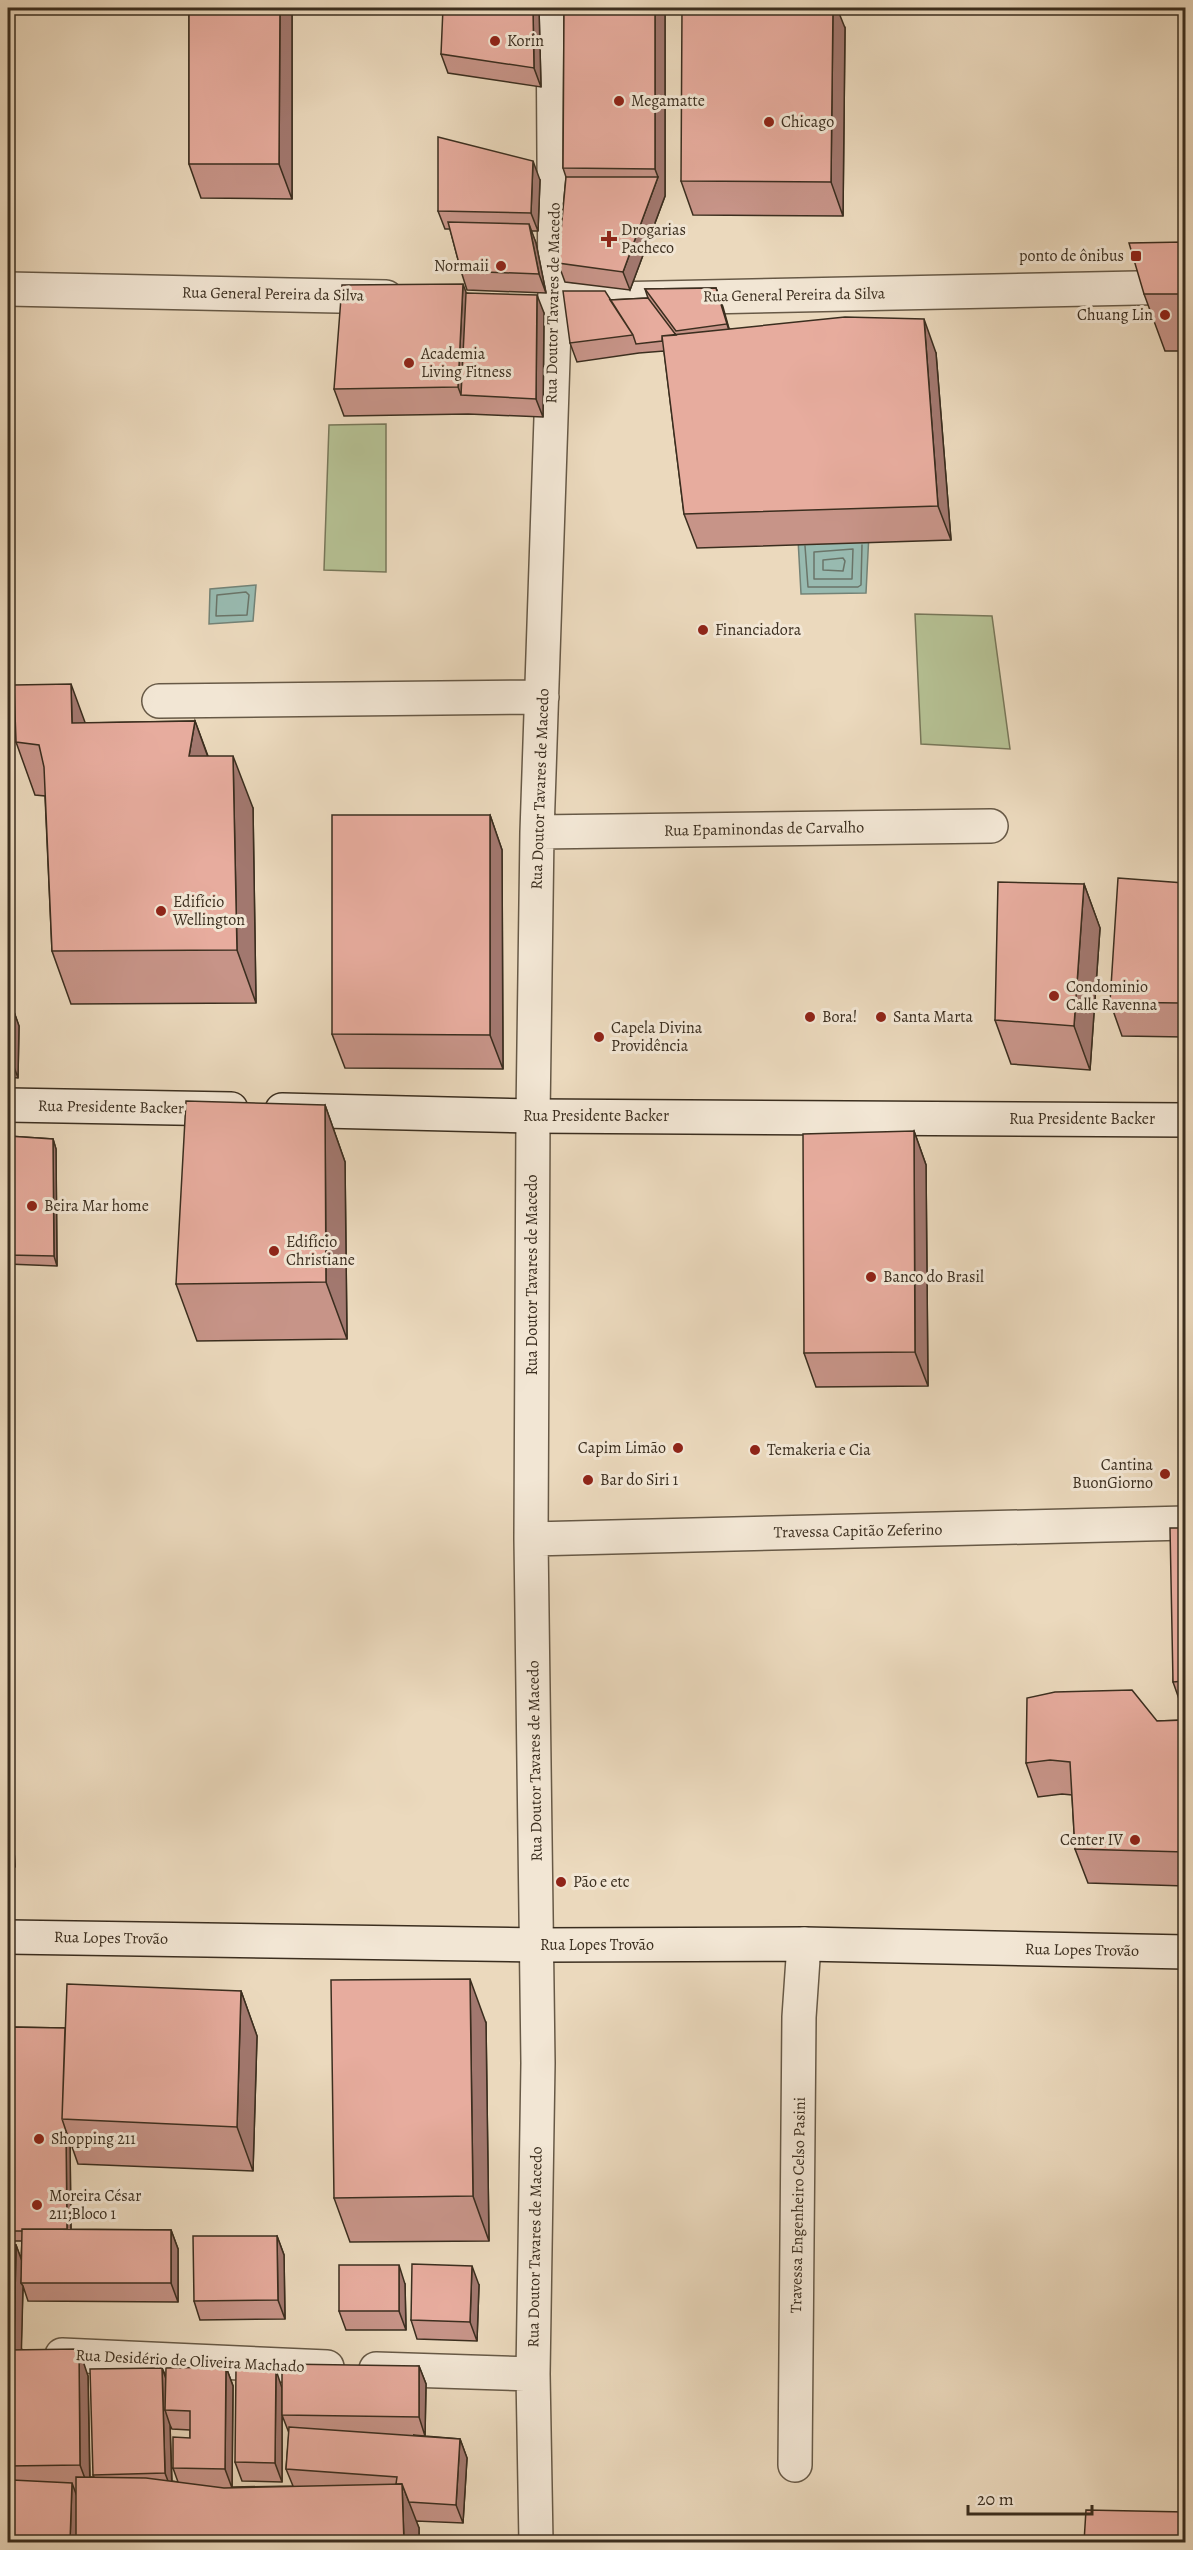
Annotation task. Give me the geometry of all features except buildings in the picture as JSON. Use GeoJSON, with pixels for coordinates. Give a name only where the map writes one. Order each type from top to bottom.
{"type":"FeatureCollection","features":[{"type":"Feature","properties":{"kind":"street","name":"Rua Doutor Tavares de Macedo"},"geometry":{"type":"LineString","coordinates":[[536,2542],[533,2374],[538,1945],[531,1539],[533,1116],[537,832],[555,300],[553,8]]}},
{"type":"Feature","properties":{"kind":"street","name":"Rua General Pereira da Silva"},"geometry":{"type":"LineString","coordinates":[[520,299],[1185,287]]}},
{"type":"Feature","properties":{"kind":"street","name":"Rua General Pereira da Silva"},"geometry":{"type":"LineString","coordinates":[[8,289],[412,297]]}},
{"type":"Feature","properties":{"kind":"street"},"geometry":{"type":"LineString","coordinates":[[159,701],[542,697]]}},
{"type":"Feature","properties":{"kind":"street","name":"Rua Epaminondas de Carvalho"},"geometry":{"type":"LineString","coordinates":[[537,832],[991,826]]}},
{"type":"Feature","properties":{"kind":"street","name":"Rua Presidente Backer"},"geometry":{"type":"LineString","coordinates":[[8,1105],[533,1116],[1185,1120]]}},
{"type":"Feature","properties":{"kind":"street","name":"Travessa Capitão Zeferino"},"geometry":{"type":"LineString","coordinates":[[531,1539],[1185,1523]]}},
{"type":"Feature","properties":{"kind":"street","name":"Rua Lopes Trovão"},"geometry":{"type":"LineString","coordinates":[[8,1936],[538,1945],[804,1944],[1185,1952]]}},
{"type":"Feature","properties":{"kind":"street","name":"Travessa Engenheiro Celso Pasini"},"geometry":{"type":"LineString","coordinates":[[795,2465],[799,2017],[804,1944]]}},
{"type":"Feature","properties":{"kind":"street","name":"Rua Desidério de Oliveira Machado"},"geometry":{"type":"LineString","coordinates":[[62,2355],[533,2374]]}},
{"type":"Feature","properties":{"kind":"green space"},"geometry":{"type":"Polygon","coordinates":[[[386,424],[386,572],[324,570],[329,425],[386,424]]]}},
{"type":"Feature","properties":{"kind":"green space"},"geometry":{"type":"Polygon","coordinates":[[[915,614],[992,616],[1010,749],[921,744],[915,614]]]}},
{"type":"Feature","properties":{"kind":"water"},"geometry":{"type":"Polygon","coordinates":[[[869,533],[866,593],[801,594],[798,539],[869,533]]]}},
{"type":"Feature","properties":{"kind":"water"},"geometry":{"type":"Polygon","coordinates":[[[256,585],[253,621],[209,624],[210,589],[256,585]]]}},
{"type":"Feature","properties":{"kind":"place","name":"Korin"},"geometry":{"type":"Point","coordinates":[495,41]}},
{"type":"Feature","properties":{"kind":"place","name":"Megamatte"},"geometry":{"type":"Point","coordinates":[619,101]}},
{"type":"Feature","properties":{"kind":"place","name":"Chicago"},"geometry":{"type":"Point","coordinates":[769,122]}},
{"type":"Feature","properties":{"kind":"place","name":"Drogarias Pacheco"},"geometry":{"type":"Point","coordinates":[609,239]}},
{"type":"Feature","properties":{"kind":"place","name":"ponto de ônibus"},"geometry":{"type":"Point","coordinates":[1136,256]}},
{"type":"Feature","properties":{"kind":"place","name":"Normaii"},"geometry":{"type":"Point","coordinates":[501,266]}},
{"type":"Feature","properties":{"kind":"place","name":"Chuang Lin"},"geometry":{"type":"Point","coordinates":[1165,315]}},
{"type":"Feature","properties":{"kind":"place","name":"Academia Living Fitness"},"geometry":{"type":"Point","coordinates":[409,363]}},
{"type":"Feature","properties":{"kind":"place","name":"Financiadora"},"geometry":{"type":"Point","coordinates":[703,630]}},
{"type":"Feature","properties":{"kind":"place","name":"Edifício Wellington"},"geometry":{"type":"Point","coordinates":[161,911]}},
{"type":"Feature","properties":{"kind":"place","name":"Condominio Calle Ravenna"},"geometry":{"type":"Point","coordinates":[1054,996]}},
{"type":"Feature","properties":{"kind":"place","name":"Bora!"},"geometry":{"type":"Point","coordinates":[810,1017]}},
{"type":"Feature","properties":{"kind":"place","name":"Santa Marta"},"geometry":{"type":"Point","coordinates":[881,1017]}},
{"type":"Feature","properties":{"kind":"place","name":"Capela Divina Providência"},"geometry":{"type":"Point","coordinates":[599,1037]}},
{"type":"Feature","properties":{"kind":"place","name":"Beira Mar home"},"geometry":{"type":"Point","coordinates":[32,1206]}},
{"type":"Feature","properties":{"kind":"place","name":"Edifício Christiane"},"geometry":{"type":"Point","coordinates":[274,1251]}},
{"type":"Feature","properties":{"kind":"place","name":"Banco do Brasil"},"geometry":{"type":"Point","coordinates":[871,1277]}},
{"type":"Feature","properties":{"kind":"place","name":"Capim Limão"},"geometry":{"type":"Point","coordinates":[678,1448]}},
{"type":"Feature","properties":{"kind":"place","name":"Temakeria e Cia"},"geometry":{"type":"Point","coordinates":[755,1450]}},
{"type":"Feature","properties":{"kind":"place","name":"Cantina BuonGiorno"},"geometry":{"type":"Point","coordinates":[1165,1474]}},
{"type":"Feature","properties":{"kind":"place","name":"Bar do Siri 1"},"geometry":{"type":"Point","coordinates":[588,1480]}},
{"type":"Feature","properties":{"kind":"place","name":"Center IV"},"geometry":{"type":"Point","coordinates":[1135,1840]}},
{"type":"Feature","properties":{"kind":"place","name":"Pão e etc"},"geometry":{"type":"Point","coordinates":[561,1882]}},
{"type":"Feature","properties":{"kind":"place","name":"Shopping 211"},"geometry":{"type":"Point","coordinates":[39,2139]}},
{"type":"Feature","properties":{"kind":"place","name":"Moreira César 211;Bloco 1"},"geometry":{"type":"Point","coordinates":[37,2205]}}]}
